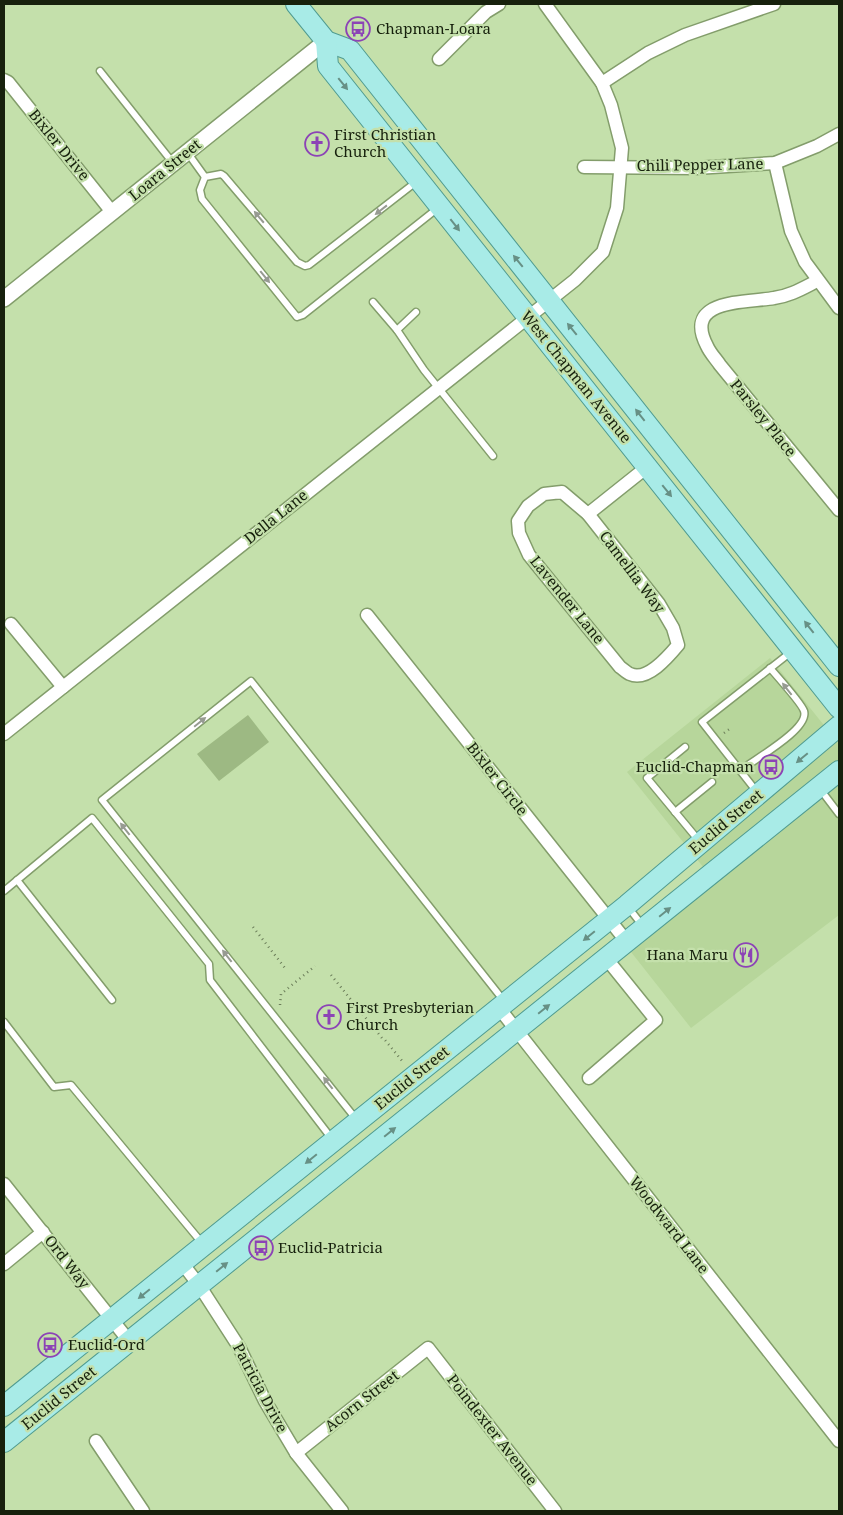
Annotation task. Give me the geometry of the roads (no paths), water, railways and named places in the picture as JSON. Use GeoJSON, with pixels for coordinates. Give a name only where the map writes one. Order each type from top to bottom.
{"type":"FeatureCollection","features":[{"type":"Feature","properties":{"kind":"main road"},"geometry":{"type":"LineString","coordinates":[[296,4],[326,41]]}},
{"type":"Feature","properties":{"kind":"main road","name":"West Chapman Avenue"},"geometry":{"type":"LineString","coordinates":[[839,666],[350,50],[326,41],[328,66],[839,708]]}},
{"type":"Feature","properties":{"kind":"main road"},"geometry":{"type":"LineString","coordinates":[[647,467],[668,450]]}},
{"type":"Feature","properties":{"kind":"main road","name":"Euclid Street"},"geometry":{"type":"LineString","coordinates":[[4,1406],[627,906],[839,726]]}},
{"type":"Feature","properties":{"kind":"main road","name":"Euclid Street"},"geometry":{"type":"LineString","coordinates":[[4,1442],[839,771]]}},
{"type":"Feature","properties":{"kind":"main road"},"geometry":{"type":"LineString","coordinates":[[334,1141],[352,1163]]}},
{"type":"Feature","properties":{"kind":"street"},"geometry":{"type":"LineString","coordinates":[[439,59],[486,12],[499,4]]}},
{"type":"Feature","properties":{"kind":"street","name":"Della Lane"},"geometry":{"type":"LineString","coordinates":[[4,734],[575,280],[603,252],[617,208],[622,148],[617,125],[602,82],[546,4]]}},
{"type":"Feature","properties":{"kind":"street"},"geometry":{"type":"LineString","coordinates":[[602,82],[648,53],[685,35],[774,4]]}},
{"type":"Feature","properties":{"kind":"street","name":"Loara Street"},"geometry":{"type":"LineString","coordinates":[[4,299],[326,41]]}},
{"type":"Feature","properties":{"kind":"street","name":"Bixler Drive"},"geometry":{"type":"LineString","coordinates":[[4,80],[8,82],[112,212]]}},
{"type":"Feature","properties":{"kind":"street","name":"Chili Pepper Lane"},"geometry":{"type":"LineString","coordinates":[[584,167],[696,168],[775,163],[818,146],[839,134]]}},
{"type":"Feature","properties":{"kind":"street"},"geometry":{"type":"LineString","coordinates":[[775,163],[791,231],[805,262],[817,281],[839,308]]}},
{"type":"Feature","properties":{"kind":"street","name":"Parsley Place"},"geometry":{"type":"LineString","coordinates":[[817,281],[794,293],[775,298],[736,302],[715,307],[703,319],[701,329],[706,345],[720,366],[839,510]]}},
{"type":"Feature","properties":{"kind":"street"},"geometry":{"type":"LineString","coordinates":[[588,514],[647,467]]}},
{"type":"Feature","properties":{"kind":"street","name":"Camellia Way"},"geometry":{"type":"LineString","coordinates":[[528,506],[544,494],[562,492],[588,514],[659,604],[673,628],[678,645],[666,660],[644,675]]}},
{"type":"Feature","properties":{"kind":"street","name":"Lavender Lane"},"geometry":{"type":"LineString","coordinates":[[528,506],[518,521],[519,533],[529,555],[620,667],[631,675],[644,675]]}},
{"type":"Feature","properties":{"kind":"street","name":"Bixler Circle"},"geometry":{"type":"LineString","coordinates":[[367,615],[627,942]]}},
{"type":"Feature","properties":{"kind":"street"},"geometry":{"type":"LineString","coordinates":[[11,624],[62,687]]}},
{"type":"Feature","properties":{"kind":"street"},"geometry":{"type":"LineString","coordinates":[[588,1078],[656,1020],[606,958]]}},
{"type":"Feature","properties":{"kind":"street","name":"Woodward Lane"},"geometry":{"type":"LineString","coordinates":[[502,1006],[517,1030],[839,1441]]}},
{"type":"Feature","properties":{"kind":"street","name":"Ord Way"},"geometry":{"type":"LineString","coordinates":[[4,1184],[129,1341]]}},
{"type":"Feature","properties":{"kind":"street"},"geometry":{"type":"LineString","coordinates":[[4,1264],[43,1232]]}},
{"type":"Feature","properties":{"kind":"street","name":"Patricia Drive"},"geometry":{"type":"LineString","coordinates":[[182,1263],[239,1347],[265,1401],[296,1453],[342,1511]]}},
{"type":"Feature","properties":{"kind":"street","name":"Acorn Street"},"geometry":{"type":"LineString","coordinates":[[296,1453],[428,1348]]}},
{"type":"Feature","properties":{"kind":"street","name":"Poindexter Avenue"},"geometry":{"type":"LineString","coordinates":[[428,1348],[555,1511]]}},
{"type":"Feature","properties":{"kind":"street"},"geometry":{"type":"LineString","coordinates":[[96,1441],[143,1511]]}},
{"type":"Feature","properties":{"kind":"lane"},"geometry":{"type":"LineString","coordinates":[[100,71],[173,163]]}},
{"type":"Feature","properties":{"kind":"lane"},"geometry":{"type":"LineString","coordinates":[[187,152],[205,177]]}},
{"type":"Feature","properties":{"kind":"lane"},"geometry":{"type":"LineString","coordinates":[[205,177],[221,174],[226,178],[297,262],[305,266],[310,265],[419,180]]}},
{"type":"Feature","properties":{"kind":"lane"},"geometry":{"type":"LineString","coordinates":[[205,177],[200,190],[202,199],[297,316],[304,315],[440,206]]}},
{"type":"Feature","properties":{"kind":"lane"},"geometry":{"type":"LineString","coordinates":[[373,302],[397,330],[438,388],[492,456]]}},
{"type":"Feature","properties":{"kind":"lane"},"geometry":{"type":"LineString","coordinates":[[397,330],[416,312]]}},
{"type":"Feature","properties":{"kind":"lane"},"geometry":{"type":"LineString","coordinates":[[759,794],[702,722],[794,650]]}},
{"type":"Feature","properties":{"kind":"lane"},"geometry":{"type":"LineString","coordinates":[[741,770],[799,728],[804,718],[803,709],[770,668]]}},
{"type":"Feature","properties":{"kind":"lane"},"geometry":{"type":"LineString","coordinates":[[358,1122],[102,800],[251,682],[502,1006]]}},
{"type":"Feature","properties":{"kind":"lane"},"geometry":{"type":"LineString","coordinates":[[685,747],[647,778],[701,843]]}},
{"type":"Feature","properties":{"kind":"lane"},"geometry":{"type":"LineString","coordinates":[[675,812],[712,782]]}},
{"type":"Feature","properties":{"kind":"lane"},"geometry":{"type":"LineString","coordinates":[[819,788],[839,814]]}},
{"type":"Feature","properties":{"kind":"lane"},"geometry":{"type":"LineString","coordinates":[[4,891],[92,818],[209,964],[210,980],[334,1141]]}},
{"type":"Feature","properties":{"kind":"lane"},"geometry":{"type":"LineString","coordinates":[[17,880],[112,1000]]}},
{"type":"Feature","properties":{"kind":"lane"},"geometry":{"type":"LineString","coordinates":[[627,906],[645,928]]}},
{"type":"Feature","properties":{"kind":"lane"},"geometry":{"type":"LineString","coordinates":[[4,1022],[54,1087],[71,1085],[204,1245]]}},
{"type":"Feature","properties":{"kind":"place","name":"Chapman-Loara"},"geometry":{"type":"Point","coordinates":[358,29]}},
{"type":"Feature","properties":{"kind":"place","name":"First Christian Church"},"geometry":{"type":"Point","coordinates":[317,144]}},
{"type":"Feature","properties":{"kind":"place","name":"Euclid-Chapman"},"geometry":{"type":"Point","coordinates":[771,767]}},
{"type":"Feature","properties":{"kind":"place","name":"Hana Maru"},"geometry":{"type":"Point","coordinates":[746,955]}},
{"type":"Feature","properties":{"kind":"place","name":"First Presbyterian Church"},"geometry":{"type":"Point","coordinates":[329,1017]}},
{"type":"Feature","properties":{"kind":"place","name":"Euclid-Patricia"},"geometry":{"type":"Point","coordinates":[261,1248]}},
{"type":"Feature","properties":{"kind":"place","name":"Euclid-Ord"},"geometry":{"type":"Point","coordinates":[50,1345]}}]}
